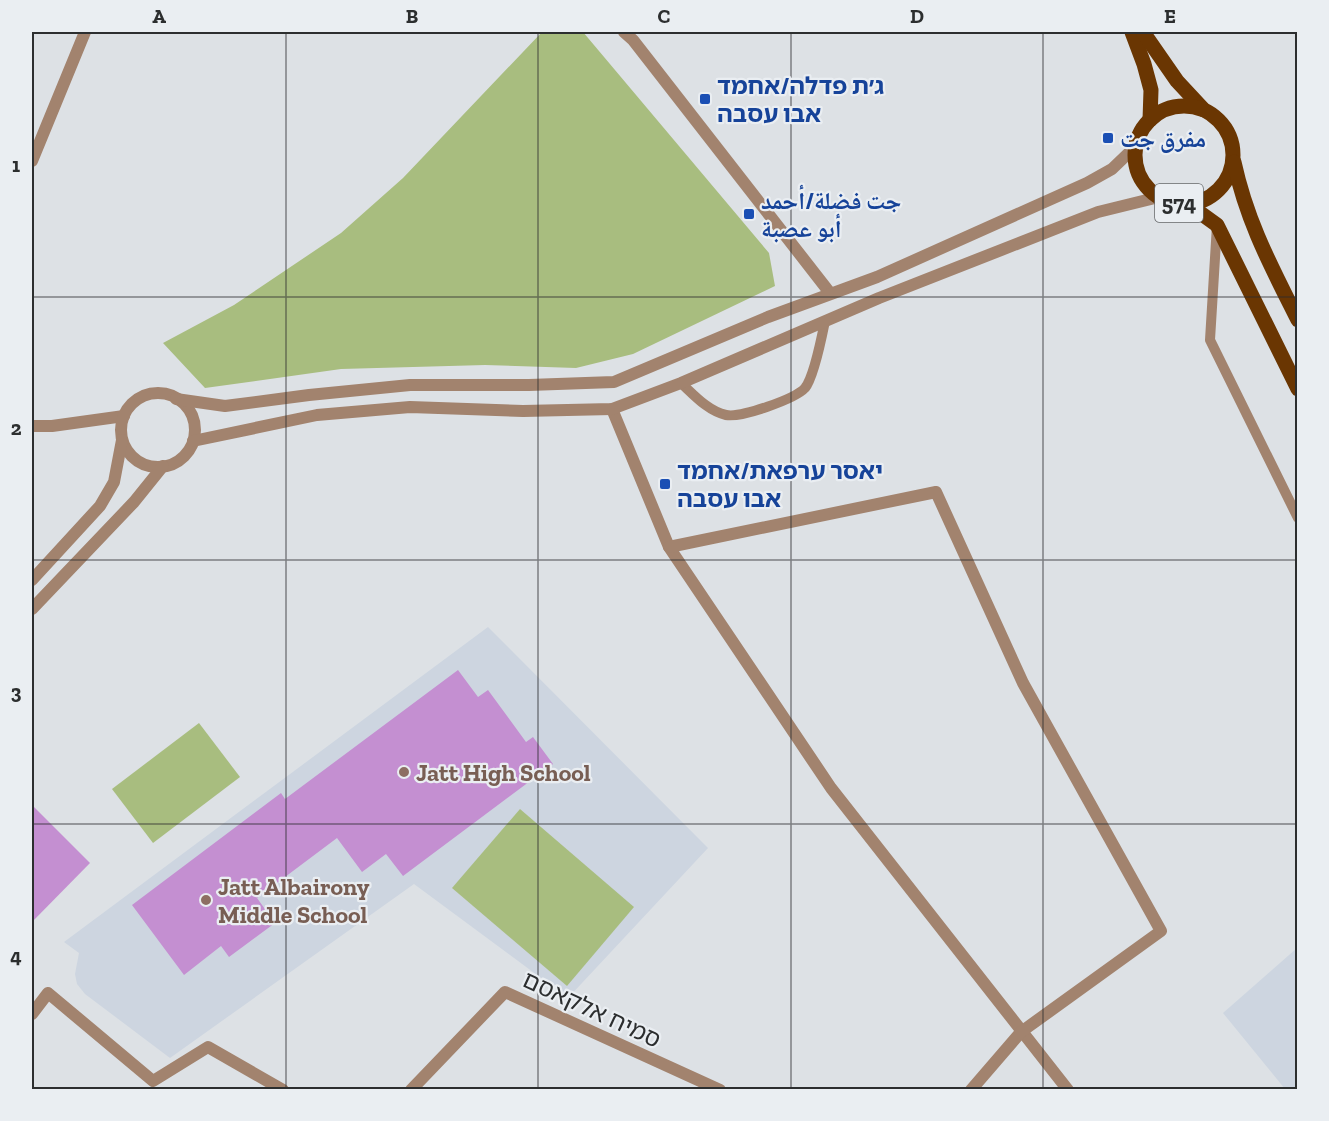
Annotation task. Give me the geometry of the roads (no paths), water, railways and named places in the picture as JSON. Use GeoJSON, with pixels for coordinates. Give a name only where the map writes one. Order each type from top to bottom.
{"type":"FeatureCollection","features":[{"type":"Feature","properties":{"kind":"main road"},"geometry":{"type":"LineString","coordinates":[[1132,32],[1151,90],[1150,120]]}},
{"type":"Feature","properties":{"kind":"main road","name":"574"},"geometry":{"type":"LineString","coordinates":[[1143,32],[1177,81],[1204,110],[1217,118],[1226,130],[1232,144],[1244,204],[1255,234],[1298,320]]}},
{"type":"Feature","properties":{"kind":"main road"},"geometry":{"type":"LineString","coordinates":[[1137,145],[1150,120],[1162,112],[1176,107],[1204,110]]}},
{"type":"Feature","properties":{"kind":"main road","name":"574"},"geometry":{"type":"LineString","coordinates":[[1137,145],[1136,159],[1139,174],[1147,187],[1159,197],[1173,203],[1188,204],[1213,195],[1230,173],[1233,158]]}},
{"type":"Feature","properties":{"kind":"main road","name":"574"},"geometry":{"type":"LineString","coordinates":[[1188,204],[1217,225],[1298,389]]}},
{"type":"Feature","properties":{"kind":"street"},"geometry":{"type":"LineString","coordinates":[[32,161],[85,32]]}},
{"type":"Feature","properties":{"kind":"street"},"geometry":{"type":"LineString","coordinates":[[624,32],[633,40],[830,294]]}},
{"type":"Feature","properties":{"kind":"street"},"geometry":{"type":"LineString","coordinates":[[176,399],[225,406],[309,394],[410,385],[529,386],[614,382],[768,317],[877,277],[1087,183],[1112,169],[1137,145]]}},
{"type":"Feature","properties":{"kind":"street"},"geometry":{"type":"LineString","coordinates":[[193,441],[317,415],[410,407],[523,411],[612,409],[1098,212],[1159,197]]}},
{"type":"Feature","properties":{"kind":"street"},"geometry":{"type":"LineString","coordinates":[[32,580],[100,506],[114,482],[122,440],[121,428],[124,416],[131,405],[152,394],[165,394],[186,406],[192,417],[193,441],[188,451],[180,460],[163,466],[146,465],[135,460],[127,451],[122,440]]}},
{"type":"Feature","properties":{"kind":"street"},"geometry":{"type":"LineString","coordinates":[[612,409],[669,547],[831,788],[1068,1089]]}},
{"type":"Feature","properties":{"kind":"street"},"geometry":{"type":"LineString","coordinates":[[32,426],[52,426],[124,416]]}},
{"type":"Feature","properties":{"kind":"street"},"geometry":{"type":"LineString","coordinates":[[32,609],[134,502],[163,466]]}},
{"type":"Feature","properties":{"kind":"street"},"geometry":{"type":"LineString","coordinates":[[669,547],[936,492],[1023,683],[1161,931],[1021,1032],[971,1089]]}},
{"type":"Feature","properties":{"kind":"street","name":"סמיח אלקאסם"},"geometry":{"type":"LineString","coordinates":[[411,1089],[505,992],[720,1089]]}},
{"type":"Feature","properties":{"kind":"street"},"geometry":{"type":"LineString","coordinates":[[32,1014],[48,993],[153,1081],[208,1047],[283,1089]]}},
{"type":"Feature","properties":{"kind":"lane"},"geometry":{"type":"LineString","coordinates":[[1217,225],[1210,340],[1298,518]]}},
{"type":"Feature","properties":{"kind":"lane"},"geometry":{"type":"LineString","coordinates":[[681,382],[703,403],[727,415],[764,408],[787,399],[805,387],[817,357],[825,321]]}},
{"type":"Feature","properties":{"kind":"place","name":"ג׳ת פדלה/אחמד אבו עסבה"},"geometry":{"type":"Point","coordinates":[705,99]}},
{"type":"Feature","properties":{"kind":"place","name":"مفرق جت"},"geometry":{"type":"Point","coordinates":[1108,138]}},
{"type":"Feature","properties":{"kind":"place","name":"جت فضلة/أحمد أبو عصبة"},"geometry":{"type":"Point","coordinates":[749,214]}},
{"type":"Feature","properties":{"kind":"place","name":"יאסר ערפאת/אחמד אבו עסבה"},"geometry":{"type":"Point","coordinates":[665,484]}},
{"type":"Feature","properties":{"kind":"place","name":"Jatt High School"},"geometry":{"type":"Point","coordinates":[404,772]}},
{"type":"Feature","properties":{"kind":"place","name":"Jatt Albairony Middle School"},"geometry":{"type":"Point","coordinates":[206,900]}}]}
